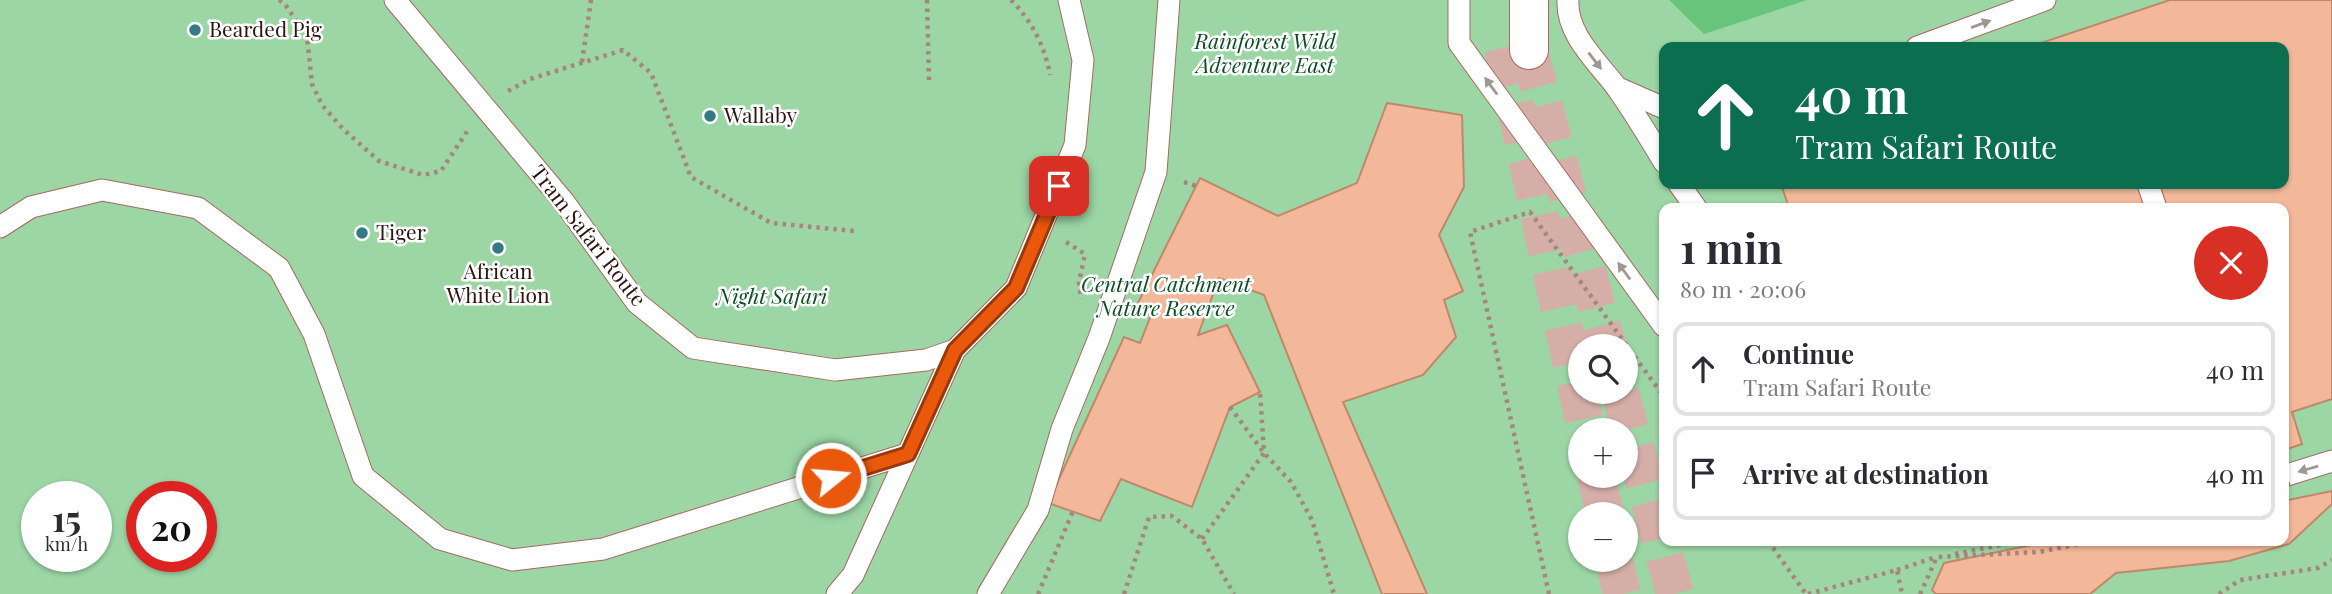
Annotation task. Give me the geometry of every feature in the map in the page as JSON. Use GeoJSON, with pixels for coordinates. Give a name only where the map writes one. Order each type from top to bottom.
{"type":"FeatureCollection","features":[{"type":"Feature","properties":{"kind":"street"},"geometry":{"type":"LineString","coordinates":[[1503,0],[1516,49],[1529,0]]}},
{"type":"Feature","properties":{"kind":"lane","name":"Tram Safari Route"},"geometry":{"type":"LineString","coordinates":[[395,0],[564,202],[637,303],[693,348],[835,370],[926,360],[955,350],[1016,288],[1075,145],[1083,60],[1069,0]]}},
{"type":"Feature","properties":{"kind":"lane"},"geometry":{"type":"LineString","coordinates":[[988,594],[1038,510],[1062,429],[1099,338],[1156,172],[1169,0]]}},
{"type":"Feature","properties":{"kind":"lane"},"geometry":{"type":"LineString","coordinates":[[1459,0],[1459,43],[1659,319]]}},
{"type":"Feature","properties":{"kind":"lane"},"geometry":{"type":"LineString","coordinates":[[1568,0],[1567,14],[1589,54],[1616,87],[1659,154]]}},
{"type":"Feature","properties":{"kind":"lane"},"geometry":{"type":"LineString","coordinates":[[1931,42],[2045,0]]}},
{"type":"Feature","properties":{"kind":"lane"},"geometry":{"type":"LineString","coordinates":[[1616,87],[1659,106]]}},
{"type":"Feature","properties":{"kind":"lane"},"geometry":{"type":"LineString","coordinates":[[0,227],[31,207],[102,190],[198,208],[279,268],[314,334],[363,476],[440,539],[512,561],[603,549],[908,454]]}},
{"type":"Feature","properties":{"kind":"lane"},"geometry":{"type":"LineString","coordinates":[[837,594],[853,575],[955,350]]}},
{"type":"Feature","properties":{"kind":"lane"},"geometry":{"type":"LineString","coordinates":[[2289,474],[2332,461]]}},
{"type":"Feature","properties":{"kind":"path"},"geometry":{"type":"LineString","coordinates":[[279,0],[285,4],[307,37],[312,84],[322,105],[343,129],[379,161],[423,175],[441,171],[483,105],[530,79],[623,50],[651,73],[691,177],[771,223],[854,231]]}},
{"type":"Feature","properties":{"kind":"path"},"geometry":{"type":"LineString","coordinates":[[582,62],[591,0]]}},
{"type":"Feature","properties":{"kind":"path"},"geometry":{"type":"LineString","coordinates":[[927,0],[929,81]]}},
{"type":"Feature","properties":{"kind":"path"},"geometry":{"type":"LineString","coordinates":[[1549,594],[1470,232],[1530,212],[1659,390]]}},
{"type":"Feature","properties":{"kind":"path"},"geometry":{"type":"LineString","coordinates":[[1202,539],[1264,453],[1260,392]]}},
{"type":"Feature","properties":{"kind":"path"},"geometry":{"type":"LineString","coordinates":[[1230,407],[1264,453],[1291,482],[1312,520],[1334,594]]}},
{"type":"Feature","properties":{"kind":"path"},"geometry":{"type":"LineString","coordinates":[[1038,594],[1073,511]]}},
{"type":"Feature","properties":{"kind":"path"},"geometry":{"type":"LineString","coordinates":[[1124,594],[1149,517],[1172,516],[1202,539],[1234,594]]}},
{"type":"Feature","properties":{"kind":"path"},"geometry":{"type":"LineString","coordinates":[[1772,546],[1807,594],[1937,557],[1995,546]]}},
{"type":"Feature","properties":{"kind":"path"},"geometry":{"type":"LineString","coordinates":[[1937,557],[2039,552],[2069,546]]}},
{"type":"Feature","properties":{"kind":"path"},"geometry":{"type":"LineString","coordinates":[[1920,594],[1937,557]]}},
{"type":"Feature","properties":{"kind":"path"},"geometry":{"type":"LineString","coordinates":[[2219,594],[2240,580],[2318,568],[2332,560]]}},
{"type":"Feature","properties":{"kind":"path"},"geometry":{"type":"LineString","coordinates":[[1897,570],[1902,594]]}},
{"type":"Feature","properties":{"kind":"green space","name":"Central Catchment Nature Reserve"},"geometry":{"type":"Polygon","coordinates":[[[0,0],[2332,0],[2332,594],[0,594],[0,0]]]}},
{"type":"Feature","properties":{"kind":"green space"},"geometry":{"type":"Polygon","coordinates":[[[1669,0],[1807,0],[1704,34],[1669,0]]]}},
{"type":"Feature","properties":{"kind":"building"},"geometry":{"type":"Polygon","coordinates":[[[2170,0],[2332,0],[2332,399],[2292,412],[2302,444],[2289,448],[2289,203],[1787,203],[1783,189],[2289,189],[2289,42],[2044,42],[2170,0]]]}},
{"type":"Feature","properties":{"kind":"building"},"geometry":{"type":"Polygon","coordinates":[[[1387,103],[1462,115],[1464,187],[1439,235],[1463,291],[1444,300],[1456,337],[1423,375],[1343,402],[1427,594],[1382,594],[1264,295],[1219,278],[1198,335],[1227,325],[1260,392],[1230,407],[1192,507],[1121,479],[1100,521],[1048,503],[1124,337],[1140,343],[1151,315],[1135,309],[1200,178],[1278,216],[1357,183],[1387,103]]]}},
{"type":"Feature","properties":{"kind":"building"},"geometry":{"type":"Polygon","coordinates":[[[2332,491],[2332,504],[2289,544],[2289,500],[2332,491]]]}},
{"type":"Feature","properties":{"kind":"building"},"geometry":{"type":"Polygon","coordinates":[[[2027,546],[2282,546],[2229,561],[2116,573],[2090,594],[1936,594],[1932,590],[1944,563],[2027,546]]]}},
{"type":"Feature","properties":{"kind":"tunnel"},"geometry":{"type":"LineString","coordinates":[[1503,48],[1583,418]]}},
{"type":"Feature","properties":{"kind":"tunnel"},"geometry":{"type":"LineString","coordinates":[[1529,50],[1604,334]]}},
{"type":"Feature","properties":{"kind":"tunnel"},"geometry":{"type":"LineString","coordinates":[[1623,404],[1659,535]]}},
{"type":"Feature","properties":{"kind":"tunnel"},"geometry":{"type":"LineString","coordinates":[[1599,488],[1602,502]]}},
{"type":"Feature","properties":{"kind":"tunnel"},"geometry":{"type":"LineString","coordinates":[[1662,546],[1675,594]]}},
{"type":"Feature","properties":{"kind":"tunnel"},"geometry":{"type":"LineString","coordinates":[[1617,572],[1622,594]]}},
{"type":"Feature","properties":{"kind":"place","name":"Bearded Pig"},"geometry":{"type":"Point","coordinates":[195,30]}},
{"type":"Feature","properties":{"kind":"place","name":"Wallaby"},"geometry":{"type":"Point","coordinates":[710,116]}},
{"type":"Feature","properties":{"kind":"place","name":"Tiger"},"geometry":{"type":"Point","coordinates":[362,233]}},
{"type":"Feature","properties":{"kind":"place","name":"African White Lion"},"geometry":{"type":"Point","coordinates":[498,248]}},
{"type":"Feature","properties":{"kind":"route"},"geometry":{"type":"LineString","coordinates":[[831,478],[908,454],[955,350],[1016,288],[1059,186]]}},
{"type":"Feature","properties":{"kind":"park label","name":"Rainforest Wild Adventure East"},"geometry":{"type":"Point","coordinates":[1265,54]}},
{"type":"Feature","properties":{"kind":"park label","name":"Night Safari"},"geometry":{"type":"Point","coordinates":[772,297]}}]}
